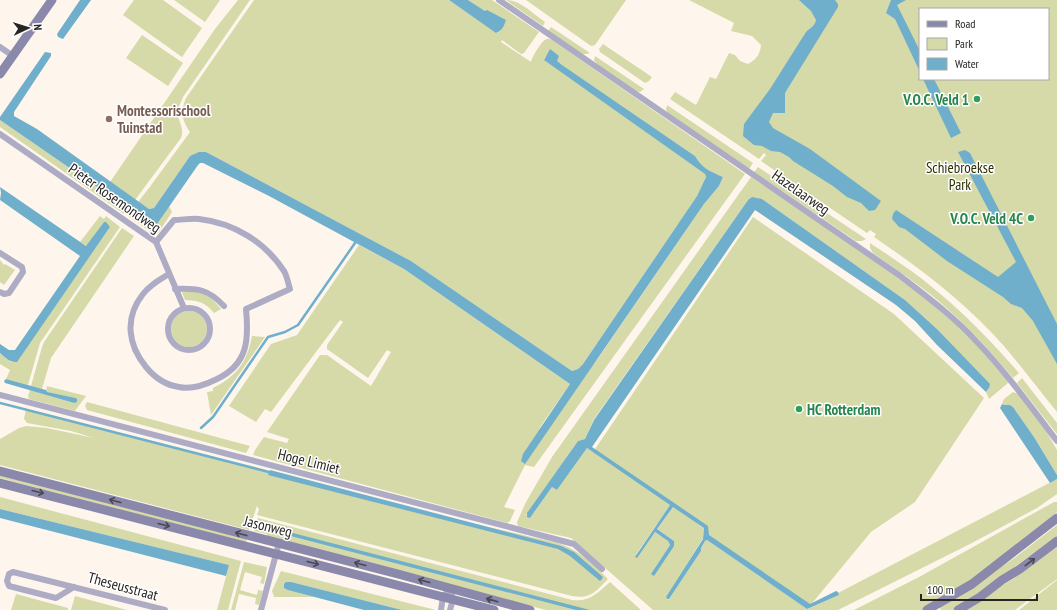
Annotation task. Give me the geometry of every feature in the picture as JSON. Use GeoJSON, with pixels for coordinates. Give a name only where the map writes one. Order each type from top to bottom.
{"type":"FeatureCollection","features":[{"type":"Feature","properties":{"kind":"street"},"geometry":{"type":"LineString","coordinates":[[0,74],[52,0]]}},
{"type":"Feature","properties":{"kind":"street","name":"Hazelaarweg"},"geometry":{"type":"LineString","coordinates":[[499,0],[893,271],[932,300],[953,318],[981,346],[1014,384],[1057,441]]}},
{"type":"Feature","properties":{"kind":"street"},"geometry":{"type":"LineString","coordinates":[[0,47],[12,56]]}},
{"type":"Feature","properties":{"kind":"street","name":"Pieter Rosemondweg"},"geometry":{"type":"LineString","coordinates":[[0,134],[156,242],[184,308]]}},
{"type":"Feature","properties":{"kind":"street"},"geometry":{"type":"LineString","coordinates":[[156,242],[174,220],[197,219],[214,221],[232,227],[252,238],[269,253],[284,273],[290,289],[246,309],[248,333],[245,347],[238,363],[225,375],[206,385],[193,388],[179,387],[166,384],[154,376],[138,357],[132,342],[130,328],[134,310],[142,295],[152,284],[169,274]]}},
{"type":"Feature","properties":{"kind":"street"},"geometry":{"type":"LineString","coordinates":[[0,253],[22,267],[23,272],[9,293],[4,294],[0,292]]}},
{"type":"Feature","properties":{"kind":"street"},"geometry":{"type":"LineString","coordinates":[[175,289],[194,288],[205,290],[224,306]]}},
{"type":"Feature","properties":{"kind":"street"},"geometry":{"type":"LineString","coordinates":[[184,308],[196,309],[201,312],[208,321],[210,328],[206,341],[196,349],[184,349],[179,347],[171,339],[168,332],[168,324],[172,317],[184,308]]}},
{"type":"Feature","properties":{"kind":"street","name":"Hoge Limiet"},"geometry":{"type":"LineString","coordinates":[[0,395],[574,544],[602,569]]}},
{"type":"Feature","properties":{"kind":"street","name":"Jasonweg"},"geometry":{"type":"LineString","coordinates":[[0,471],[530,610]]}},
{"type":"Feature","properties":{"kind":"street","name":"Jasonweg"},"geometry":{"type":"LineString","coordinates":[[0,483],[494,610]]}},
{"type":"Feature","properties":{"kind":"street"},"geometry":{"type":"LineString","coordinates":[[927,610],[972,584],[1057,519]]}},
{"type":"Feature","properties":{"kind":"street"},"geometry":{"type":"LineString","coordinates":[[958,610],[980,597],[1057,541]]}},
{"type":"Feature","properties":{"kind":"street"},"geometry":{"type":"LineString","coordinates":[[261,610],[279,543]]}},
{"type":"Feature","properties":{"kind":"street","name":"Theseusstraat"},"geometry":{"type":"LineString","coordinates":[[74,587],[56,598],[9,586],[7,581],[9,574],[14,572],[74,587],[165,610]]}},
{"type":"Feature","properties":{"kind":"street"},"geometry":{"type":"LineString","coordinates":[[441,610],[443,597],[450,588]]}},
{"type":"Feature","properties":{"kind":"street"},"geometry":{"type":"LineString","coordinates":[[450,588],[453,599],[450,610]]}},
{"type":"Feature","properties":{"kind":"green space"},"geometry":{"type":"Polygon","coordinates":[[[134,0],[163,0],[202,28],[182,57],[123,15],[134,0]]]}},
{"type":"Feature","properties":{"kind":"green space"},"geometry":{"type":"Polygon","coordinates":[[[174,0],[220,0],[205,22],[174,0]]]}},
{"type":"Feature","properties":{"kind":"green space"},"geometry":{"type":"Polygon","coordinates":[[[238,0],[250,0],[183,97],[178,109],[178,116],[182,128],[181,138],[135,200],[110,182],[215,29],[238,0]]]}},
{"type":"Feature","properties":{"kind":"green space"},"geometry":{"type":"Polygon","coordinates":[[[254,0],[449,0],[497,33],[500,31],[506,20],[485,11],[468,0],[492,0],[539,32],[524,53],[521,54],[502,40],[501,42],[531,62],[543,41],[546,39],[552,40],[745,174],[534,467],[525,465],[504,507],[515,510],[510,521],[507,523],[253,455],[264,437],[287,443],[289,439],[267,432],[320,355],[327,355],[371,386],[391,352],[387,350],[368,378],[327,349],[327,345],[343,322],[340,320],[271,412],[265,409],[256,422],[229,406],[271,344],[297,335],[359,245],[404,269],[570,384],[538,430],[597,360],[704,204],[719,186],[723,177],[707,169],[695,156],[547,55],[544,59],[705,174],[706,177],[697,196],[583,364],[578,369],[572,371],[411,261],[206,152],[190,156],[154,208],[149,209],[138,202],[190,132],[185,124],[183,116],[183,108],[186,98],[254,0]]]}},
{"type":"Feature","properties":{"kind":"green space"},"geometry":{"type":"Polygon","coordinates":[[[506,0],[516,2],[526,8],[545,22],[543,26],[506,0]]]}},
{"type":"Feature","properties":{"kind":"green space"},"geometry":{"type":"Polygon","coordinates":[[[526,0],[626,0],[595,45],[591,46],[526,0]]]}},
{"type":"Feature","properties":{"kind":"green space","name":"Schiebroekse Park"},"geometry":{"type":"Polygon","coordinates":[[[689,0],[1057,0],[1057,412],[1003,345],[974,315],[942,287],[909,261],[874,237],[876,234],[870,230],[867,233],[761,161],[766,155],[764,153],[759,159],[670,99],[675,92],[696,105],[710,77],[716,79],[729,53],[735,55],[740,61],[748,64],[756,58],[759,54],[761,45],[752,36],[731,31],[734,23],[689,0]]]}},
{"type":"Feature","properties":{"kind":"green space"},"geometry":{"type":"Polygon","coordinates":[[[551,27],[590,53],[582,54],[548,31],[551,27]]]}},
{"type":"Feature","properties":{"kind":"green space"},"geometry":{"type":"Polygon","coordinates":[[[142,35],[183,63],[168,86],[126,58],[142,35]]]}},
{"type":"Feature","properties":{"kind":"green space"},"geometry":{"type":"Polygon","coordinates":[[[603,44],[652,77],[645,83],[600,52],[599,49],[603,44]]]}},
{"type":"Feature","properties":{"kind":"green space"},"geometry":{"type":"Polygon","coordinates":[[[595,56],[644,89],[640,92],[636,91],[597,64],[594,60],[595,56]]]}},
{"type":"Feature","properties":{"kind":"green space"},"geometry":{"type":"Polygon","coordinates":[[[667,105],[753,163],[749,169],[668,113],[666,110],[667,105]]]}},
{"type":"Feature","properties":{"kind":"green space"},"geometry":{"type":"Polygon","coordinates":[[[0,120],[127,208],[127,211],[124,214],[0,127],[0,120]]]}},
{"type":"Feature","properties":{"kind":"green space"},"geometry":{"type":"Polygon","coordinates":[[[758,167],[866,239],[856,241],[754,172],[758,167]]]}},
{"type":"Feature","properties":{"kind":"green space","name":"HC Rotterdam"},"geometry":{"type":"Polygon","coordinates":[[[751,177],[851,244],[923,297],[970,339],[1000,371],[1008,383],[989,399],[986,392],[989,388],[989,384],[937,329],[905,300],[762,199],[748,200],[594,419],[585,439],[578,441],[526,515],[530,518],[552,487],[557,490],[587,448],[593,452],[753,217],[894,314],[984,398],[915,502],[871,532],[809,607],[707,536],[705,528],[692,520],[704,528],[703,538],[666,598],[669,600],[707,540],[807,609],[839,595],[838,593],[1057,479],[1057,494],[1037,508],[972,543],[838,610],[653,610],[571,538],[518,526],[517,522],[526,502],[552,457],[751,177]],[[670,505],[635,556],[655,532],[668,541],[670,545],[651,574],[674,541],[657,529],[673,507],[670,505]]]}},
{"type":"Feature","properties":{"kind":"green space"},"geometry":{"type":"Polygon","coordinates":[[[169,206],[172,212],[159,232],[156,234],[152,233],[128,216],[132,211],[155,227],[169,206]]]}},
{"type":"Feature","properties":{"kind":"green space"},"geometry":{"type":"Polygon","coordinates":[[[100,216],[104,219],[106,216],[120,227],[40,343],[28,385],[6,379],[10,370],[0,364],[0,353],[11,362],[17,361],[110,227],[104,222],[87,246],[80,242],[100,216]]]}},
{"type":"Feature","properties":{"kind":"green space"},"geometry":{"type":"Polygon","coordinates":[[[122,228],[134,236],[51,358],[42,389],[31,386],[44,342],[122,228]]]}},
{"type":"Feature","properties":{"kind":"green space"},"geometry":{"type":"Polygon","coordinates":[[[870,243],[902,264],[944,297],[999,350],[1019,373],[1013,378],[985,346],[946,307],[873,253],[870,248],[870,243]]]}},
{"type":"Feature","properties":{"kind":"green space"},"geometry":{"type":"Polygon","coordinates":[[[0,260],[4,265],[5,264],[15,270],[4,285],[0,282],[0,260]]]}},
{"type":"Feature","properties":{"kind":"green space"},"geometry":{"type":"Polygon","coordinates":[[[191,291],[208,296],[221,309],[214,313],[201,303],[185,300],[182,292],[191,291]]]}},
{"type":"Feature","properties":{"kind":"green space"},"geometry":{"type":"Polygon","coordinates":[[[189,311],[199,314],[204,319],[207,329],[204,339],[199,344],[189,347],[179,344],[174,339],[171,329],[174,319],[179,314],[189,311]]]}},
{"type":"Feature","properties":{"kind":"green space"},"geometry":{"type":"Polygon","coordinates":[[[252,336],[265,337],[211,415],[207,392],[213,391],[213,388],[229,378],[240,367],[244,361],[252,336]]]}},
{"type":"Feature","properties":{"kind":"green space"},"geometry":{"type":"Polygon","coordinates":[[[1022,378],[1057,423],[1057,434],[1017,383],[1022,378]]]}},
{"type":"Feature","properties":{"kind":"green space"},"geometry":{"type":"Polygon","coordinates":[[[47,386],[86,396],[75,411],[29,399],[28,396],[30,390],[74,403],[76,398],[46,392],[47,386]]]}},
{"type":"Feature","properties":{"kind":"green space"},"geometry":{"type":"Polygon","coordinates":[[[1013,392],[1018,394],[1046,431],[1057,450],[1057,475],[1034,437],[1013,407],[1002,404],[1004,399],[1013,392]]]}},
{"type":"Feature","properties":{"kind":"green space"},"geometry":{"type":"Polygon","coordinates":[[[87,402],[250,446],[246,453],[87,410],[85,406],[87,402]]]}},
{"type":"Feature","properties":{"kind":"green space"},"geometry":{"type":"Polygon","coordinates":[[[26,409],[411,509],[558,543],[572,549],[585,558],[608,579],[592,594],[578,597],[572,596],[257,515],[259,509],[257,506],[249,530],[0,465],[0,439],[19,428],[26,426],[47,428],[94,438],[71,431],[27,423],[24,419],[26,409]]]}},
{"type":"Feature","properties":{"kind":"green space"},"geometry":{"type":"Polygon","coordinates":[[[0,474],[247,538],[246,543],[0,478],[0,474]]]}},
{"type":"Feature","properties":{"kind":"green space"},"geometry":{"type":"Polygon","coordinates":[[[0,497],[241,561],[228,610],[217,610],[229,565],[0,509],[0,497]]]}},
{"type":"Feature","properties":{"kind":"green space"},"geometry":{"type":"Polygon","coordinates":[[[1054,502],[1057,502],[1057,512],[1034,533],[980,574],[936,603],[922,610],[854,610],[919,577],[1054,502]]]}},
{"type":"Feature","properties":{"kind":"green space"},"geometry":{"type":"Polygon","coordinates":[[[258,518],[572,600],[584,600],[589,598],[610,582],[641,610],[546,610],[266,538],[267,534],[254,531],[258,518]]]}},
{"type":"Feature","properties":{"kind":"green space"},"geometry":{"type":"Polygon","coordinates":[[[1057,525],[1057,536],[961,605],[952,610],[941,610],[939,607],[1013,559],[1057,525]]]}},
{"type":"Feature","properties":{"kind":"green space"},"geometry":{"type":"Polygon","coordinates":[[[1057,547],[1057,579],[1015,610],[962,610],[1013,579],[1057,547]]]}},
{"type":"Feature","properties":{"kind":"green space"},"geometry":{"type":"Polygon","coordinates":[[[244,562],[267,567],[264,584],[260,583],[262,577],[245,572],[240,590],[257,595],[258,590],[263,591],[259,605],[255,604],[256,598],[239,594],[235,610],[231,610],[244,562]]]}},
{"type":"Feature","properties":{"kind":"green space"},"geometry":{"type":"Polygon","coordinates":[[[281,571],[436,610],[402,610],[290,582],[284,588],[314,597],[274,597],[272,591],[281,571]]]}},
{"type":"Feature","properties":{"kind":"green space"},"geometry":{"type":"Polygon","coordinates":[[[1057,580],[1057,610],[1019,610],[1057,580]]]}},
{"type":"Feature","properties":{"kind":"green space"},"geometry":{"type":"Polygon","coordinates":[[[16,594],[68,608],[68,610],[11,610],[16,594]]]}},
{"type":"Feature","properties":{"kind":"green space"},"geometry":{"type":"Polygon","coordinates":[[[75,596],[127,610],[71,610],[75,596]]]}},
{"type":"Feature","properties":{"kind":"water"},"geometry":{"type":"Polygon","coordinates":[[[80,0],[91,0],[63,39],[58,37],[57,34],[80,0]]]}},
{"type":"Feature","properties":{"kind":"water"},"geometry":{"type":"Polygon","coordinates":[[[449,0],[468,0],[485,11],[487,10],[506,20],[501,30],[496,33],[449,0]]]}},
{"type":"Feature","properties":{"kind":"water"},"geometry":{"type":"Polygon","coordinates":[[[799,0],[835,0],[838,7],[785,93],[785,113],[773,113],[769,122],[773,128],[810,149],[881,201],[875,210],[869,211],[861,203],[847,197],[789,157],[780,152],[771,151],[762,146],[754,145],[743,136],[744,124],[770,89],[806,32],[816,20],[811,11],[799,0]]]}},
{"type":"Feature","properties":{"kind":"water"},"geometry":{"type":"Polygon","coordinates":[[[891,0],[906,0],[897,5],[919,49],[919,70],[895,19],[886,13],[891,0]]]}},
{"type":"Feature","properties":{"kind":"water"},"geometry":{"type":"Polygon","coordinates":[[[550,49],[559,56],[557,61],[562,65],[695,156],[707,169],[723,177],[719,186],[704,204],[525,464],[521,461],[523,454],[570,384],[404,269],[269,196],[203,163],[198,165],[155,227],[0,120],[0,117],[45,52],[51,53],[51,56],[14,112],[14,116],[37,129],[149,209],[154,208],[190,156],[199,152],[206,152],[411,261],[572,371],[578,369],[583,364],[697,196],[706,177],[705,174],[544,60],[550,49]]]}},
{"type":"Feature","properties":{"kind":"water"},"geometry":{"type":"Polygon","coordinates":[[[923,80],[934,80],[961,133],[951,138],[923,80]]]}},
{"type":"Feature","properties":{"kind":"water"},"geometry":{"type":"Polygon","coordinates":[[[965,150],[970,153],[1057,324],[1057,364],[1033,321],[1022,308],[1011,304],[1003,297],[947,261],[905,229],[899,227],[892,219],[896,210],[998,277],[1016,262],[958,152],[965,150]]]}},
{"type":"Feature","properties":{"kind":"water"},"geometry":{"type":"Polygon","coordinates":[[[0,187],[86,246],[104,222],[106,222],[110,227],[17,362],[10,361],[0,353],[0,344],[9,350],[15,350],[80,256],[0,200],[0,187]]]}},
{"type":"Feature","properties":{"kind":"water"},"geometry":{"type":"Polygon","coordinates":[[[752,197],[762,199],[905,300],[937,329],[990,384],[986,392],[937,345],[915,321],[896,305],[755,210],[592,447],[708,526],[709,535],[810,604],[836,591],[838,592],[839,595],[807,609],[707,540],[669,599],[667,599],[666,597],[703,539],[704,528],[673,507],[657,529],[674,541],[674,546],[654,576],[651,574],[670,545],[668,541],[655,532],[637,558],[635,557],[670,505],[587,448],[557,490],[552,487],[530,518],[527,517],[527,513],[578,441],[585,439],[594,420],[748,200],[752,197]]]}},
{"type":"Feature","properties":{"kind":"water"},"geometry":{"type":"Polygon","coordinates":[[[6,379],[46,390],[47,392],[76,398],[77,402],[74,403],[5,383],[4,381],[6,379]]]}},
{"type":"Feature","properties":{"kind":"water"},"geometry":{"type":"Polygon","coordinates":[[[1002,404],[1013,407],[1034,437],[1057,475],[1057,479],[1050,483],[1000,408],[1002,404]]]}},
{"type":"Feature","properties":{"kind":"water"},"geometry":{"type":"Polygon","coordinates":[[[270,470],[561,546],[574,552],[603,577],[600,581],[570,556],[558,549],[268,475],[270,470]]]}},
{"type":"Feature","properties":{"kind":"water"},"geometry":{"type":"Polygon","coordinates":[[[0,509],[229,565],[226,576],[0,518],[0,509]]]}},
{"type":"Feature","properties":{"kind":"water"},"geometry":{"type":"Polygon","coordinates":[[[258,524],[590,610],[576,610],[256,527],[258,524]]]}},
{"type":"Feature","properties":{"kind":"water"},"geometry":{"type":"Polygon","coordinates":[[[286,582],[402,610],[364,610],[288,590],[284,588],[284,584],[286,582]]]}},
{"type":"Feature","properties":{"kind":"waterway"},"geometry":{"type":"LineString","coordinates":[[201,428],[213,417],[268,337],[285,332],[298,325],[355,243]]}},
{"type":"Feature","properties":{"kind":"waterway"},"geometry":{"type":"LineString","coordinates":[[0,403],[269,472]]}},
{"type":"Feature","properties":{"kind":"place","name":"V.O.C. Veld 1"},"geometry":{"type":"Point","coordinates":[977,99]}},
{"type":"Feature","properties":{"kind":"place","name":"Montessorischool Tuinstad"},"geometry":{"type":"Point","coordinates":[109,119]}},
{"type":"Feature","properties":{"kind":"place","name":"V.O.C. Veld 4C"},"geometry":{"type":"Point","coordinates":[1031,218]}},
{"type":"Feature","properties":{"kind":"place","name":"HC Rotterdam"},"geometry":{"type":"Point","coordinates":[799,409]}}]}
